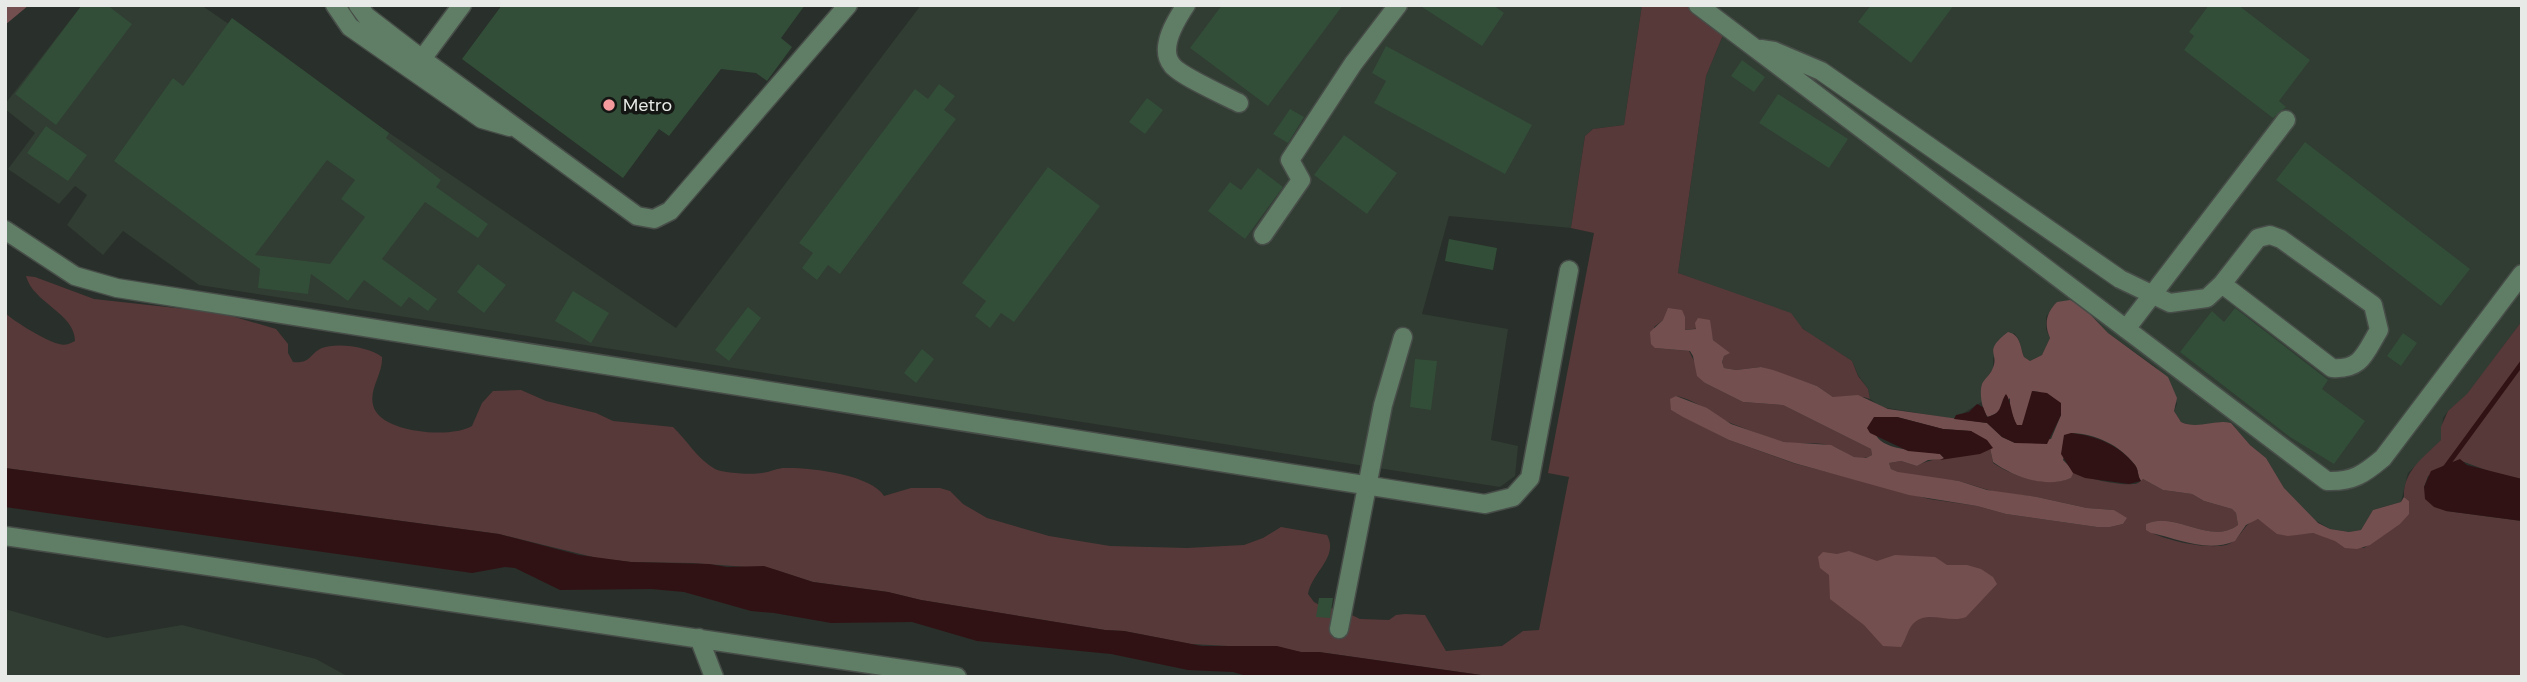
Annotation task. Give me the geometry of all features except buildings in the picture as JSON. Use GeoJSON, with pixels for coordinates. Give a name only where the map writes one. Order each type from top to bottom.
{"type":"FeatureCollection","features":[{"type":"Feature","properties":{"kind":"lane"},"geometry":{"type":"LineString","coordinates":[[335,5],[350,26],[482,119],[520,130]]}},
{"type":"Feature","properties":{"kind":"lane"},"geometry":{"type":"LineString","coordinates":[[358,5],[366,16],[422,59],[637,216],[654,219],[670,211],[848,5]]}},
{"type":"Feature","properties":{"kind":"lane"},"geometry":{"type":"LineString","coordinates":[[422,59],[461,5]]}},
{"type":"Feature","properties":{"kind":"lane"},"geometry":{"type":"LineString","coordinates":[[1186,5],[1174,22],[1171,33],[1167,54],[1172,66],[1238,103]]}},
{"type":"Feature","properties":{"kind":"lane"},"geometry":{"type":"LineString","coordinates":[[1263,235],[1301,180],[1290,160],[1353,64],[1398,5]]}},
{"type":"Feature","properties":{"kind":"lane"},"geometry":{"type":"LineString","coordinates":[[1698,5],[1721,12],[1754,48],[2327,481],[2344,482],[2365,473],[2383,458],[2522,274]]}},
{"type":"Feature","properties":{"kind":"lane"},"geometry":{"type":"LineString","coordinates":[[1754,48],[1774,51],[1821,71],[2120,279],[2170,303],[2207,298],[2222,284],[2258,238],[2270,235],[2281,239],[2373,305],[2379,330],[2361,361],[2346,369],[2332,368],[2222,284]]}},
{"type":"Feature","properties":{"kind":"lane"},"geometry":{"type":"LineString","coordinates":[[2126,329],[2286,120]]}},
{"type":"Feature","properties":{"kind":"lane"},"geometry":{"type":"LineString","coordinates":[[5,230],[75,276],[117,288],[1485,504],[1513,497],[1530,478],[1569,270]]}},
{"type":"Feature","properties":{"kind":"lane"},"geometry":{"type":"LineString","coordinates":[[1339,629],[1383,405],[1403,337]]}},
{"type":"Feature","properties":{"kind":"lane"},"geometry":{"type":"LineString","coordinates":[[5,536],[957,677]]}},
{"type":"Feature","properties":{"kind":"lane"},"geometry":{"type":"LineString","coordinates":[[699,638],[714,677]]}},
{"type":"Feature","properties":{"kind":"shaded area"},"geometry":{"type":"Polygon","coordinates":[[[5,5],[29,5],[5,25],[5,5]]]}},
{"type":"Feature","properties":{"kind":"shaded area"},"geometry":{"type":"Polygon","coordinates":[[[82,5],[201,5],[676,328],[921,5],[1642,5],[1624,125],[1593,129],[1585,136],[1571,228],[1449,216],[1422,314],[1508,329],[1491,440],[1518,446],[1515,476],[1500,487],[199,285],[123,231],[103,255],[67,225],[87,195],[75,186],[59,204],[8,169],[35,133],[5,109],[5,104],[82,5]]]}},
{"type":"Feature","properties":{"kind":"shaded area"},"geometry":{"type":"Polygon","coordinates":[[[1642,5],[1685,5],[1723,35],[1706,76],[1678,273],[1791,313],[1803,329],[1852,361],[1858,376],[1868,389],[1870,399],[1833,397],[1817,386],[1761,367],[1736,370],[1724,368],[1724,356],[1729,353],[1713,340],[1710,327],[1684,330],[1683,323],[1663,320],[1654,327],[1655,348],[1689,351],[1705,383],[1743,402],[1783,405],[1871,449],[1872,455],[1860,458],[1828,445],[1776,440],[1726,421],[1676,396],[1671,410],[1729,440],[1793,463],[1929,499],[1977,506],[2006,514],[2097,527],[2123,524],[2126,519],[2114,510],[1995,492],[1959,481],[1904,475],[1891,469],[1889,463],[1901,461],[1917,466],[1990,448],[1993,463],[2031,480],[2062,481],[2071,478],[2072,471],[2093,479],[2120,484],[2136,484],[2143,479],[2163,490],[2192,494],[2236,513],[2238,525],[2216,532],[2169,521],[2146,524],[2147,530],[2175,541],[2211,546],[2229,544],[2258,519],[2282,535],[2313,533],[2364,548],[2387,531],[2409,501],[2404,497],[2407,480],[2416,465],[2441,440],[2441,427],[2448,411],[2467,394],[2522,321],[2522,479],[2494,473],[2459,460],[2428,476],[2424,487],[2446,511],[2522,521],[2522,677],[1495,677],[1319,652],[1191,644],[921,600],[888,592],[813,582],[773,569],[597,558],[499,534],[5,468],[5,313],[53,342],[65,345],[75,341],[68,323],[37,294],[26,276],[35,277],[94,299],[221,313],[276,329],[288,344],[288,353],[293,362],[307,360],[318,350],[328,346],[362,348],[377,353],[382,357],[374,387],[373,405],[378,414],[388,422],[417,431],[462,430],[472,426],[482,403],[493,391],[521,390],[546,401],[596,413],[613,421],[673,427],[703,460],[715,469],[752,474],[783,468],[838,473],[866,482],[884,496],[911,488],[940,488],[950,491],[963,504],[987,518],[1049,536],[1110,546],[1187,548],[1244,545],[1281,527],[1327,535],[1330,550],[1308,594],[1314,602],[1360,619],[1389,620],[1396,615],[1425,615],[1446,651],[1502,646],[1523,631],[1539,630],[1569,477],[1548,473],[1594,233],[1571,228],[1585,136],[1593,129],[1624,125],[1642,5]]]}},
{"type":"Feature","properties":{"kind":"shaded area"},"geometry":{"type":"Polygon","coordinates":[[[1685,5],[2522,5],[2522,321],[2467,395],[2443,418],[2441,440],[2408,473],[2401,502],[2373,510],[2361,530],[2349,532],[2330,529],[2313,519],[2284,488],[2266,458],[2250,445],[2231,423],[2194,426],[2181,422],[2174,411],[2177,404],[2157,368],[2108,333],[2087,311],[2057,302],[2046,317],[2046,329],[2050,338],[2042,355],[2030,361],[2024,357],[2014,333],[1993,358],[1993,369],[1982,384],[1983,401],[1954,419],[1881,407],[1870,399],[1868,389],[1852,361],[1812,336],[1794,317],[1678,273],[1706,76],[1723,35],[1685,5]]]}},
{"type":"Feature","properties":{"kind":"shaded area"},"geometry":{"type":"Polygon","coordinates":[[[2070,300],[2082,306],[2108,333],[2168,377],[2177,398],[2174,411],[2181,422],[2194,425],[2231,423],[2250,445],[2266,458],[2284,488],[2318,523],[2330,529],[2349,532],[2361,530],[2373,510],[2401,502],[2404,497],[2409,501],[2409,514],[2400,524],[2370,545],[2357,549],[2345,548],[2313,533],[2288,536],[2277,534],[2258,519],[2246,525],[2235,541],[2214,546],[2193,544],[2151,533],[2146,530],[2146,524],[2169,521],[2216,532],[2238,525],[2236,513],[2192,494],[2163,490],[2143,479],[2141,481],[2129,458],[2115,446],[2098,438],[2071,433],[2063,460],[2074,471],[2071,478],[2041,482],[2020,477],[1993,462],[1990,448],[1971,431],[1943,429],[1897,417],[1874,417],[1874,428],[1880,441],[1905,449],[1940,454],[1945,459],[1928,460],[1917,466],[1901,461],[1889,463],[1891,469],[1898,472],[1959,481],[1987,490],[2087,508],[2114,510],[2127,518],[2123,524],[2097,527],[2006,514],[1977,506],[1909,495],[1794,463],[1729,440],[1671,410],[1670,399],[1676,396],[1707,408],[1731,424],[1784,442],[1831,445],[1854,457],[1866,458],[1872,455],[1871,449],[1783,405],[1743,402],[1705,383],[1697,376],[1690,351],[1655,348],[1651,344],[1650,332],[1663,320],[1668,308],[1682,310],[1685,330],[1696,329],[1698,318],[1710,320],[1713,340],[1730,353],[1724,356],[1724,368],[1736,370],[1761,367],[1817,386],[1833,397],[1858,395],[1888,409],[1987,423],[2002,437],[2015,443],[2051,439],[2061,415],[2039,392],[2033,391],[2023,425],[2016,425],[2010,409],[2010,398],[1999,412],[1988,417],[1983,406],[1981,388],[1994,364],[1993,349],[2008,332],[2018,339],[2024,357],[2030,361],[2042,355],[2050,338],[2047,323],[2050,310],[2057,302],[2070,300]]]}},
{"type":"Feature","properties":{"kind":"shaded area"},"geometry":{"type":"Polygon","coordinates":[[[2032,391],[2047,393],[2061,403],[2061,415],[2047,444],[2015,443],[2002,437],[1987,423],[1954,419],[1956,415],[1969,412],[1977,404],[1983,407],[1987,417],[1992,416],[1998,411],[2006,394],[2017,425],[2022,425],[2032,391]]]}},
{"type":"Feature","properties":{"kind":"shaded area"},"geometry":{"type":"Polygon","coordinates":[[[1874,417],[1897,417],[1943,429],[1971,431],[1987,440],[1993,448],[1980,454],[1940,460],[1944,458],[1940,454],[1908,451],[1870,433],[1867,428],[1874,417]]]}},
{"type":"Feature","properties":{"kind":"shaded area"},"geometry":{"type":"Polygon","coordinates":[[[2071,433],[2090,436],[2115,447],[2135,465],[2141,481],[2129,484],[2085,478],[2073,473],[2061,454],[2064,435],[2071,433]]]}},
{"type":"Feature","properties":{"kind":"shaded area"},"geometry":{"type":"Polygon","coordinates":[[[2460,459],[2467,465],[2522,479],[2522,521],[2446,511],[2434,507],[2425,499],[2424,487],[2431,471],[2460,459]]]}},
{"type":"Feature","properties":{"kind":"shaded area"},"geometry":{"type":"Polygon","coordinates":[[[5,468],[499,534],[579,555],[631,562],[727,567],[764,566],[813,582],[888,592],[921,600],[1124,631],[1202,646],[1277,646],[1301,652],[1319,652],[1495,677],[1250,677],[1233,672],[1188,670],[1111,654],[977,641],[912,622],[831,623],[751,611],[684,592],[651,589],[560,590],[515,568],[505,567],[472,573],[5,507],[5,468]]]}},
{"type":"Feature","properties":{"kind":"shaded area"},"geometry":{"type":"Polygon","coordinates":[[[1849,551],[1877,561],[1895,555],[1935,557],[1947,565],[1967,565],[1981,569],[1993,577],[1997,584],[1966,617],[1921,619],[1911,627],[1901,647],[1883,646],[1864,625],[1830,599],[1829,575],[1820,568],[1818,557],[1823,552],[1837,554],[1849,551]]]}},
{"type":"Feature","properties":{"kind":"shaded area"},"geometry":{"type":"Polygon","coordinates":[[[5,609],[107,638],[182,625],[316,659],[349,677],[5,677],[5,609]]]}},
{"type":"Feature","properties":{"kind":"waterway"},"geometry":{"type":"LineString","coordinates":[[2445,468],[2522,363]]}},
{"type":"Feature","properties":{"kind":"place","name":"Metro"},"geometry":{"type":"Point","coordinates":[609,105]}}]}
